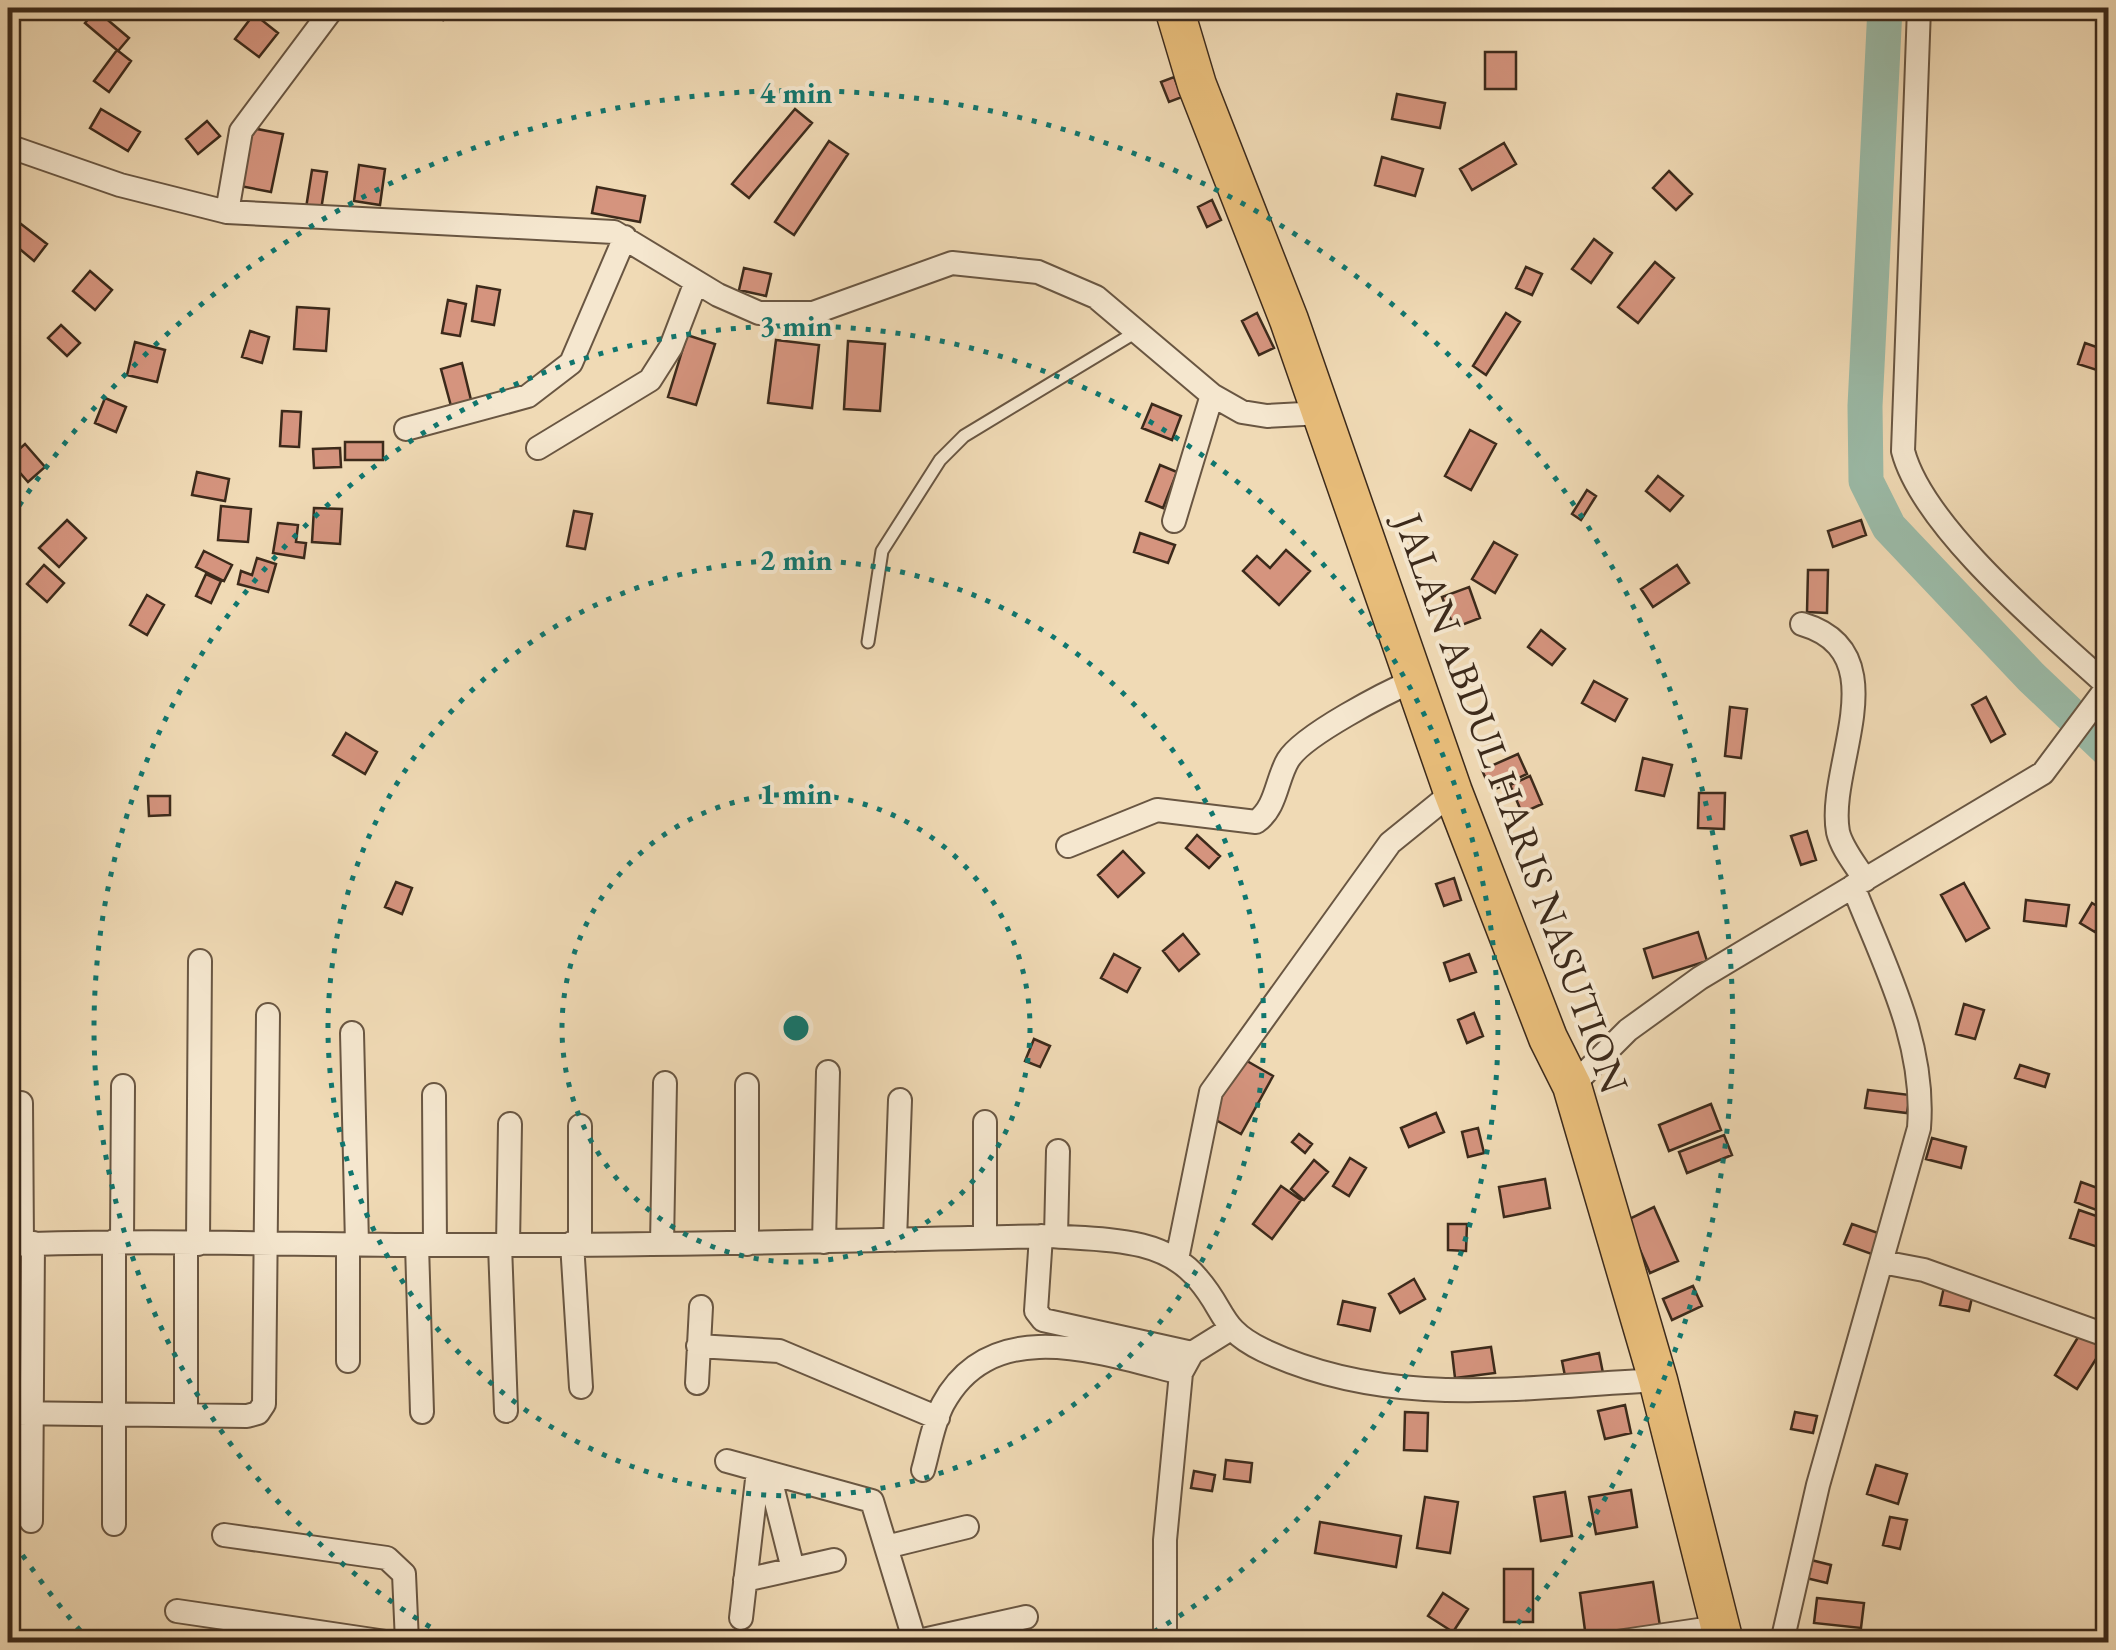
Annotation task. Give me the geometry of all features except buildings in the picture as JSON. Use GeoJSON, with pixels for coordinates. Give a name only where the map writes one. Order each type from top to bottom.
{"type":"FeatureCollection","features":[{"type":"Feature","properties":{"kind":"main road","name":"JALAN ABDUL HARIS NASUTION"},"geometry":{"type":"LineString","coordinates":[[1174,8],[1196,84],[1322,413],[1453,792],[1548,1038],[1572,1086],[1658,1380],[1722,1635]]}},
{"type":"Feature","properties":{"kind":"street"},"geometry":{"type":"LineString","coordinates":[[226,212],[241,131],[333,8]]}},
{"type":"Feature","properties":{"kind":"street"},"geometry":{"type":"LineString","coordinates":[[1572,1086],[1628,1030],[1700,978],[2043,773],[2097,695],[2108,686],[2000,584],[1922,498],[1910,478],[1903,451],[1920,8]]}},
{"type":"Feature","properties":{"kind":"street"},"geometry":{"type":"LineString","coordinates":[[9,150],[120,185],[226,212],[625,236],[696,282],[759,313],[813,313],[952,262],[980,263],[1066,281],[1096,297],[1212,395],[1256,415],[1322,413]]}},
{"type":"Feature","properties":{"kind":"street"},"geometry":{"type":"LineString","coordinates":[[406,429],[528,396],[571,362],[625,236]]}},
{"type":"Feature","properties":{"kind":"street"},"geometry":{"type":"LineString","coordinates":[[538,448],[650,380],[671,347],[696,282]]}},
{"type":"Feature","properties":{"kind":"street"},"geometry":{"type":"LineString","coordinates":[[1174,521],[1212,395]]}},
{"type":"Feature","properties":{"kind":"street"},"geometry":{"type":"LineString","coordinates":[[1782,1642],[1818,1485],[1919,1128],[1922,1086],[1914,1043],[1838,827],[1855,690],[1842,651],[1825,631],[1802,624]]}},
{"type":"Feature","properties":{"kind":"street"},"geometry":{"type":"LineString","coordinates":[[1068,846],[1157,810],[1256,822],[1270,808],[1296,752],[1378,696],[1415,680]]}},
{"type":"Feature","properties":{"kind":"street"},"geometry":{"type":"LineString","coordinates":[[1177,1258],[1211,1092],[1390,843],[1453,792]]}},
{"type":"Feature","properties":{"kind":"street"},"geometry":{"type":"LineString","coordinates":[[186,1415],[200,961]]}},
{"type":"Feature","properties":{"kind":"street"},"geometry":{"type":"LineString","coordinates":[[18,1413],[247,1416],[258,1413],[264,1404],[268,1016]]}},
{"type":"Feature","properties":{"kind":"street"},"geometry":{"type":"LineString","coordinates":[[348,1360],[353,1244],[352,1033]]}},
{"type":"Feature","properties":{"kind":"street"},"geometry":{"type":"LineString","coordinates":[[824,1242],[828,1072]]}},
{"type":"Feature","properties":{"kind":"street"},"geometry":{"type":"LineString","coordinates":[[662,1243],[665,1083]]}},
{"type":"Feature","properties":{"kind":"street"},"geometry":{"type":"LineString","coordinates":[[747,1085],[747,1244]]}},
{"type":"Feature","properties":{"kind":"street"},"geometry":{"type":"LineString","coordinates":[[114,1524],[123,1086]]}},
{"type":"Feature","properties":{"kind":"street"},"geometry":{"type":"LineString","coordinates":[[422,1412],[434,1095]]}},
{"type":"Feature","properties":{"kind":"street"},"geometry":{"type":"LineString","coordinates":[[896,1240],[900,1100]]}},
{"type":"Feature","properties":{"kind":"street"},"geometry":{"type":"LineString","coordinates":[[21,1103],[18,1413],[31,1521]]}},
{"type":"Feature","properties":{"kind":"street"},"geometry":{"type":"LineString","coordinates":[[985,1122],[985,1238]]}},
{"type":"Feature","properties":{"kind":"street"},"geometry":{"type":"LineString","coordinates":[[506,1411],[504,1245],[510,1124]]}},
{"type":"Feature","properties":{"kind":"street"},"geometry":{"type":"LineString","coordinates":[[580,1126],[576,1243],[581,1388]]}},
{"type":"Feature","properties":{"kind":"street"},"geometry":{"type":"LineString","coordinates":[[1058,1151],[1036,1311],[1044,1320],[1186,1364]]}},
{"type":"Feature","properties":{"kind":"street"},"geometry":{"type":"LineString","coordinates":[[21,1244],[747,1244],[1049,1236],[1143,1245],[1177,1258],[1200,1280],[1229,1330],[1290,1362],[1358,1384],[1406,1391],[1658,1380]]}},
{"type":"Feature","properties":{"kind":"street"},"geometry":{"type":"LineString","coordinates":[[1882,1262],[1924,1270],[2108,1336]]}},
{"type":"Feature","properties":{"kind":"street"},"geometry":{"type":"LineString","coordinates":[[697,1383],[701,1308]]}},
{"type":"Feature","properties":{"kind":"street"},"geometry":{"type":"LineString","coordinates":[[1164,1642],[1165,1540],[1174,1404],[1186,1364],[1229,1330]]}},
{"type":"Feature","properties":{"kind":"street"},"geometry":{"type":"LineString","coordinates":[[698,1346],[779,1351],[938,1418]]}},
{"type":"Feature","properties":{"kind":"street"},"geometry":{"type":"LineString","coordinates":[[923,1470],[938,1418],[958,1379],[994,1353],[1060,1347],[1186,1364]]}},
{"type":"Feature","properties":{"kind":"street"},"geometry":{"type":"LineString","coordinates":[[727,1461],[872,1500],[914,1642],[1026,1617]]}},
{"type":"Feature","properties":{"kind":"street"},"geometry":{"type":"LineString","coordinates":[[764,1473],[793,1569]]}},
{"type":"Feature","properties":{"kind":"street"},"geometry":{"type":"LineString","coordinates":[[741,1618],[764,1473]]}},
{"type":"Feature","properties":{"kind":"street"},"geometry":{"type":"LineString","coordinates":[[886,1547],[967,1527]]}},
{"type":"Feature","properties":{"kind":"street"},"geometry":{"type":"LineString","coordinates":[[224,1535],[387,1558],[404,1574],[407,1642]]}},
{"type":"Feature","properties":{"kind":"street"},"geometry":{"type":"LineString","coordinates":[[745,1580],[834,1560]]}},
{"type":"Feature","properties":{"kind":"street"},"geometry":{"type":"LineString","coordinates":[[177,1612],[386,1642]]}},
{"type":"Feature","properties":{"kind":"street"},"geometry":{"type":"LineString","coordinates":[[1617,1642],[1722,1635]]}},
{"type":"Feature","properties":{"kind":"lane"},"geometry":{"type":"LineString","coordinates":[[868,642],[882,551],[940,460],[964,436],[1137,332]]}},
{"type":"Feature","properties":{"kind":"waterway"},"geometry":{"type":"LineString","coordinates":[[1885,8],[1865,406],[1866,481],[1889,527],[2031,677],[2108,750]]}}]}
